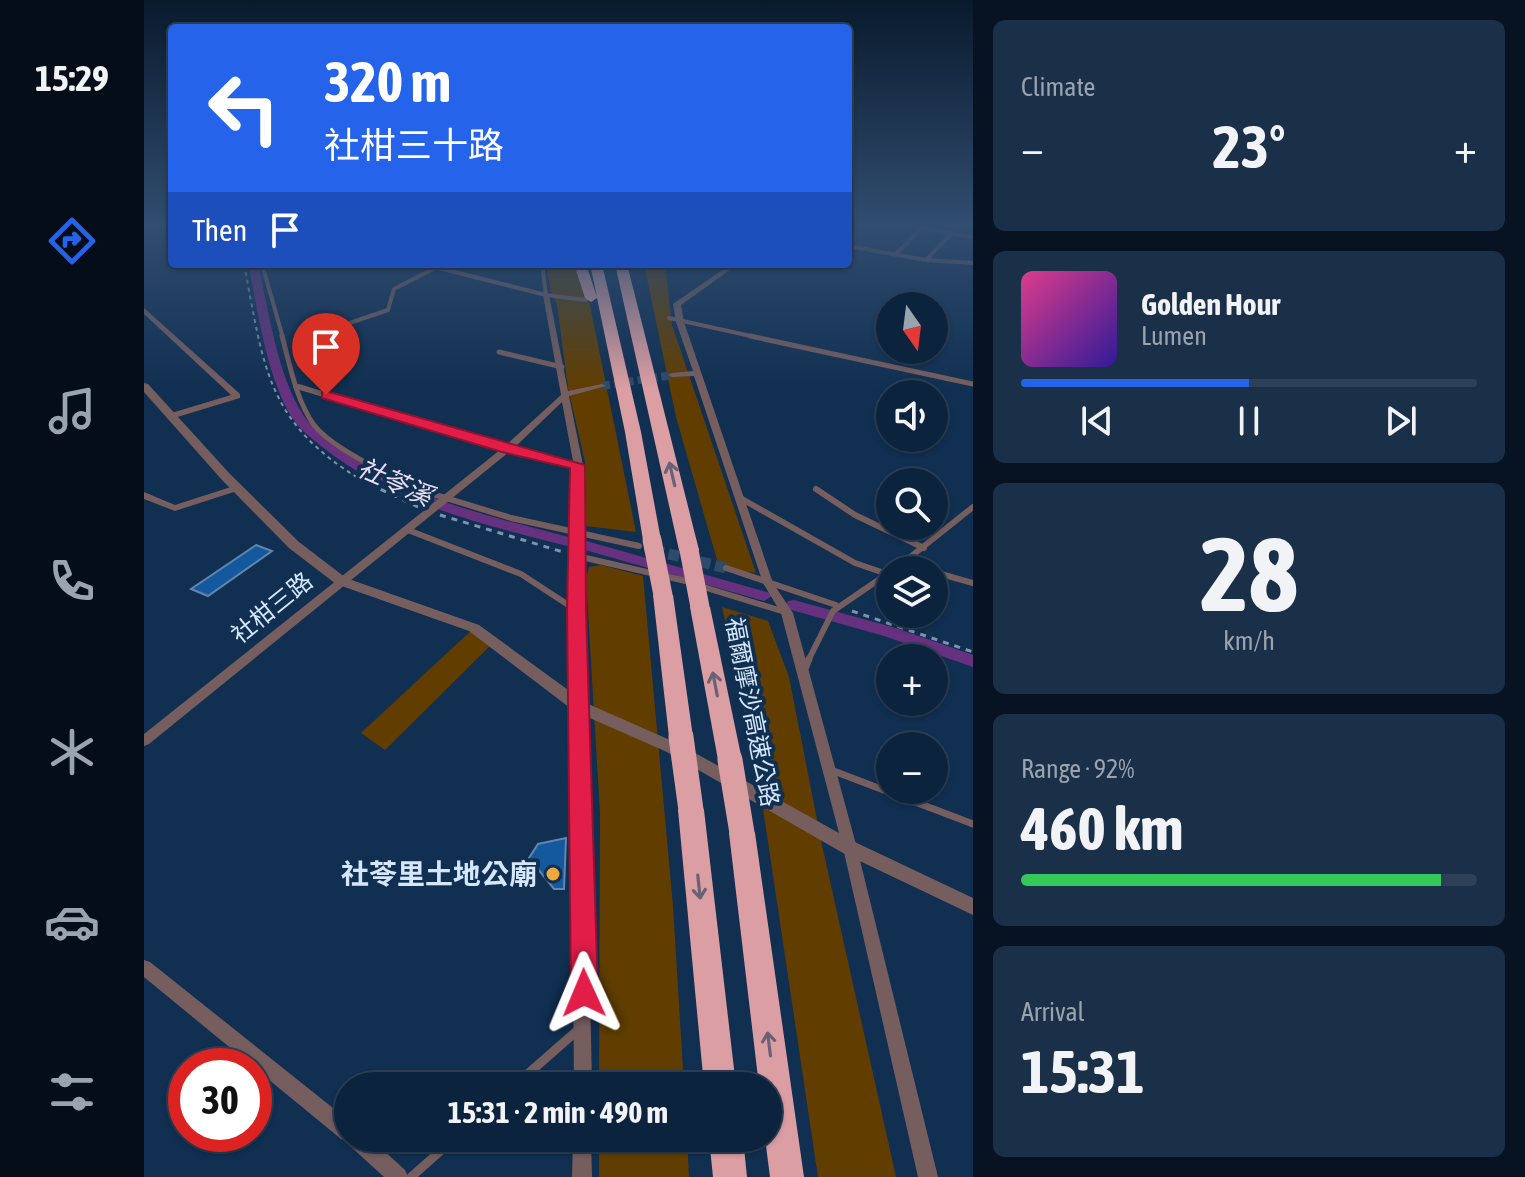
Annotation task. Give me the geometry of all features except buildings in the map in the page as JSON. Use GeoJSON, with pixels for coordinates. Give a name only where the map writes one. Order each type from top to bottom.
{"type":"FeatureCollection","features":[{"type":"Feature","properties":{"kind":"highway"},"geometry":{"type":"LineString","coordinates":[[585,279],[629,412]]}},
{"type":"Feature","properties":{"kind":"highway"},"geometry":{"type":"LineString","coordinates":[[599,279],[629,412],[646,543],[663,595],[691,810],[719,1072]]}},
{"type":"Feature","properties":{"kind":"highway","name":"福爾摩沙高速公路"},"geometry":{"type":"LineString","coordinates":[[624,279],[689,550],[730,760],[787,1177]]}},
{"type":"Feature","properties":{"kind":"highway"},"geometry":{"type":"LineString","coordinates":[[636,279],[645,369]]}},
{"type":"Feature","properties":{"kind":"highway"},"geometry":{"type":"LineString","coordinates":[[727,1152],[730,1177]]}},
{"type":"Feature","properties":{"kind":"street"},"geometry":{"type":"LineString","coordinates":[[713,279],[677,304],[680,322],[768,583],[787,613],[850,848],[928,1177]]}},
{"type":"Feature","properties":{"kind":"street"},"geometry":{"type":"LineString","coordinates":[[546,295],[562,367],[578,465],[576,610],[580,707],[583,1072]]}},
{"type":"Feature","properties":{"kind":"street"},"geometry":{"type":"LineString","coordinates":[[144,310],[237,396],[171,416]]}},
{"type":"Feature","properties":{"kind":"street"},"geometry":{"type":"LineString","coordinates":[[672,375],[697,373]]}},
{"type":"Feature","properties":{"kind":"street"},"geometry":{"type":"LineString","coordinates":[[144,386],[294,545],[341,581],[474,628],[580,707],[673,748],[850,848],[973,907]]}},
{"type":"Feature","properties":{"kind":"street"},"geometry":{"type":"LineString","coordinates":[[296,386],[507,449],[578,465]]}},
{"type":"Feature","properties":{"kind":"street"},"geometry":{"type":"LineString","coordinates":[[446,499],[507,449],[566,394],[602,386]]}},
{"type":"Feature","properties":{"kind":"street"},"geometry":{"type":"LineString","coordinates":[[144,495],[175,508],[237,488]]}},
{"type":"Feature","properties":{"kind":"street","name":"社柑三路"},"geometry":{"type":"LineString","coordinates":[[144,741],[446,499]]}},
{"type":"Feature","properties":{"kind":"street"},"geometry":{"type":"LineString","coordinates":[[144,967],[334,1121]]}},
{"type":"Feature","properties":{"kind":"street"},"geometry":{"type":"LineString","coordinates":[[371,1152],[398,1177]]}},
{"type":"Feature","properties":{"kind":"street"},"geometry":{"type":"LineString","coordinates":[[582,1152],[582,1177]]}},
{"type":"Feature","properties":{"kind":"lane"},"geometry":{"type":"LineString","coordinates":[[266,279],[296,386],[315,426],[357,457],[410,487],[446,499],[579,534],[646,543]]}},
{"type":"Feature","properties":{"kind":"lane"},"geometry":{"type":"LineString","coordinates":[[335,328],[388,310],[394,289],[414,279]]}},
{"type":"Feature","properties":{"kind":"lane"},"geometry":{"type":"LineString","coordinates":[[483,279],[546,295],[586,300]]}},
{"type":"Feature","properties":{"kind":"lane"},"geometry":{"type":"LineString","coordinates":[[544,279],[546,295]]}},
{"type":"Feature","properties":{"kind":"lane"},"geometry":{"type":"LineString","coordinates":[[669,318],[973,384]]}},
{"type":"Feature","properties":{"kind":"lane"},"geometry":{"type":"LineString","coordinates":[[499,352],[562,367]]}},
{"type":"Feature","properties":{"kind":"lane"},"geometry":{"type":"LineString","coordinates":[[816,489],[855,515],[924,548]]}},
{"type":"Feature","properties":{"kind":"lane"},"geometry":{"type":"LineString","coordinates":[[742,499],[855,563],[876,568]]}},
{"type":"Feature","properties":{"kind":"lane"},"geometry":{"type":"LineString","coordinates":[[914,556],[973,507]]}},
{"type":"Feature","properties":{"kind":"lane"},"geometry":{"type":"LineString","coordinates":[[408,530],[521,574],[576,610]]}},
{"type":"Feature","properties":{"kind":"lane"},"geometry":{"type":"LineString","coordinates":[[577,556],[645,569],[787,613]]}},
{"type":"Feature","properties":{"kind":"lane"},"geometry":{"type":"LineString","coordinates":[[726,568],[751,573],[831,610]]}},
{"type":"Feature","properties":{"kind":"lane"},"geometry":{"type":"LineString","coordinates":[[948,576],[973,583]]}},
{"type":"Feature","properties":{"kind":"lane"},"geometry":{"type":"LineString","coordinates":[[803,673],[831,610],[876,581]]}},
{"type":"Feature","properties":{"kind":"lane"},"geometry":{"type":"LineString","coordinates":[[828,769],[973,824]]}},
{"type":"Feature","properties":{"kind":"lane"},"geometry":{"type":"LineString","coordinates":[[530,1072],[585,1024]]}},
{"type":"Feature","properties":{"kind":"lane"},"geometry":{"type":"LineString","coordinates":[[411,1177],[439,1152]]}},
{"type":"Feature","properties":{"kind":"path"},"geometry":{"type":"LineString","coordinates":[[429,512],[577,556]]}},
{"type":"Feature","properties":{"kind":"path"},"geometry":{"type":"LineString","coordinates":[[831,610],[973,652]]}},
{"type":"Feature","properties":{"kind":"shaded area"},"geometry":{"type":"Polygon","coordinates":[[[549,279],[584,279],[636,532],[586,526],[585,462],[568,388],[557,304],[549,279]]]}},
{"type":"Feature","properties":{"kind":"shaded area"},"geometry":{"type":"Polygon","coordinates":[[[647,279],[667,279],[672,325],[756,573],[733,570],[717,560],[676,417],[647,279]]]}},
{"type":"Feature","properties":{"kind":"shaded area"},"geometry":{"type":"Polygon","coordinates":[[[601,565],[643,576],[673,906],[683,1072],[599,1072],[600,813],[586,578],[589,567],[601,565]]]}},
{"type":"Feature","properties":{"kind":"shaded area"},"geometry":{"type":"Polygon","coordinates":[[[722,607],[768,621],[789,677],[822,845],[896,1177],[818,1177],[758,775],[722,607]]]}},
{"type":"Feature","properties":{"kind":"shaded area"},"geometry":{"type":"Polygon","coordinates":[[[474,628],[495,641],[385,750],[361,733],[474,628]]]}},
{"type":"Feature","properties":{"kind":"shaded area"},"geometry":{"type":"Polygon","coordinates":[[[599,1152],[688,1152],[689,1177],[599,1177],[599,1152]]]}},
{"type":"Feature","properties":{"kind":"waterway","name":"社苓溪"},"geometry":{"type":"LineString","coordinates":[[256,279],[283,384],[298,417],[308,428],[346,459],[405,492],[469,515],[567,541]]}},
{"type":"Feature","properties":{"kind":"waterway","name":"社苓溪"},"geometry":{"type":"LineString","coordinates":[[583,545],[764,596]]}},
{"type":"Feature","properties":{"kind":"waterway","name":"社苓溪"},"geometry":{"type":"LineString","coordinates":[[794,605],[890,632],[973,661]]}},
{"type":"Feature","properties":{"kind":"tunnel"},"geometry":{"type":"LineString","coordinates":[[602,386],[672,375]]}},
{"type":"Feature","properties":{"kind":"tunnel"},"geometry":{"type":"LineString","coordinates":[[653,550],[726,568]]}},
{"type":"Feature","properties":{"kind":"place","name":"社苓里土地公廟"},"geometry":{"type":"Point","coordinates":[553,874]}},
{"type":"Feature","properties":{"kind":"route"},"geometry":{"type":"LineString","coordinates":[[326,395],[507,449],[578,465],[576,610],[584,993]]}}]}
